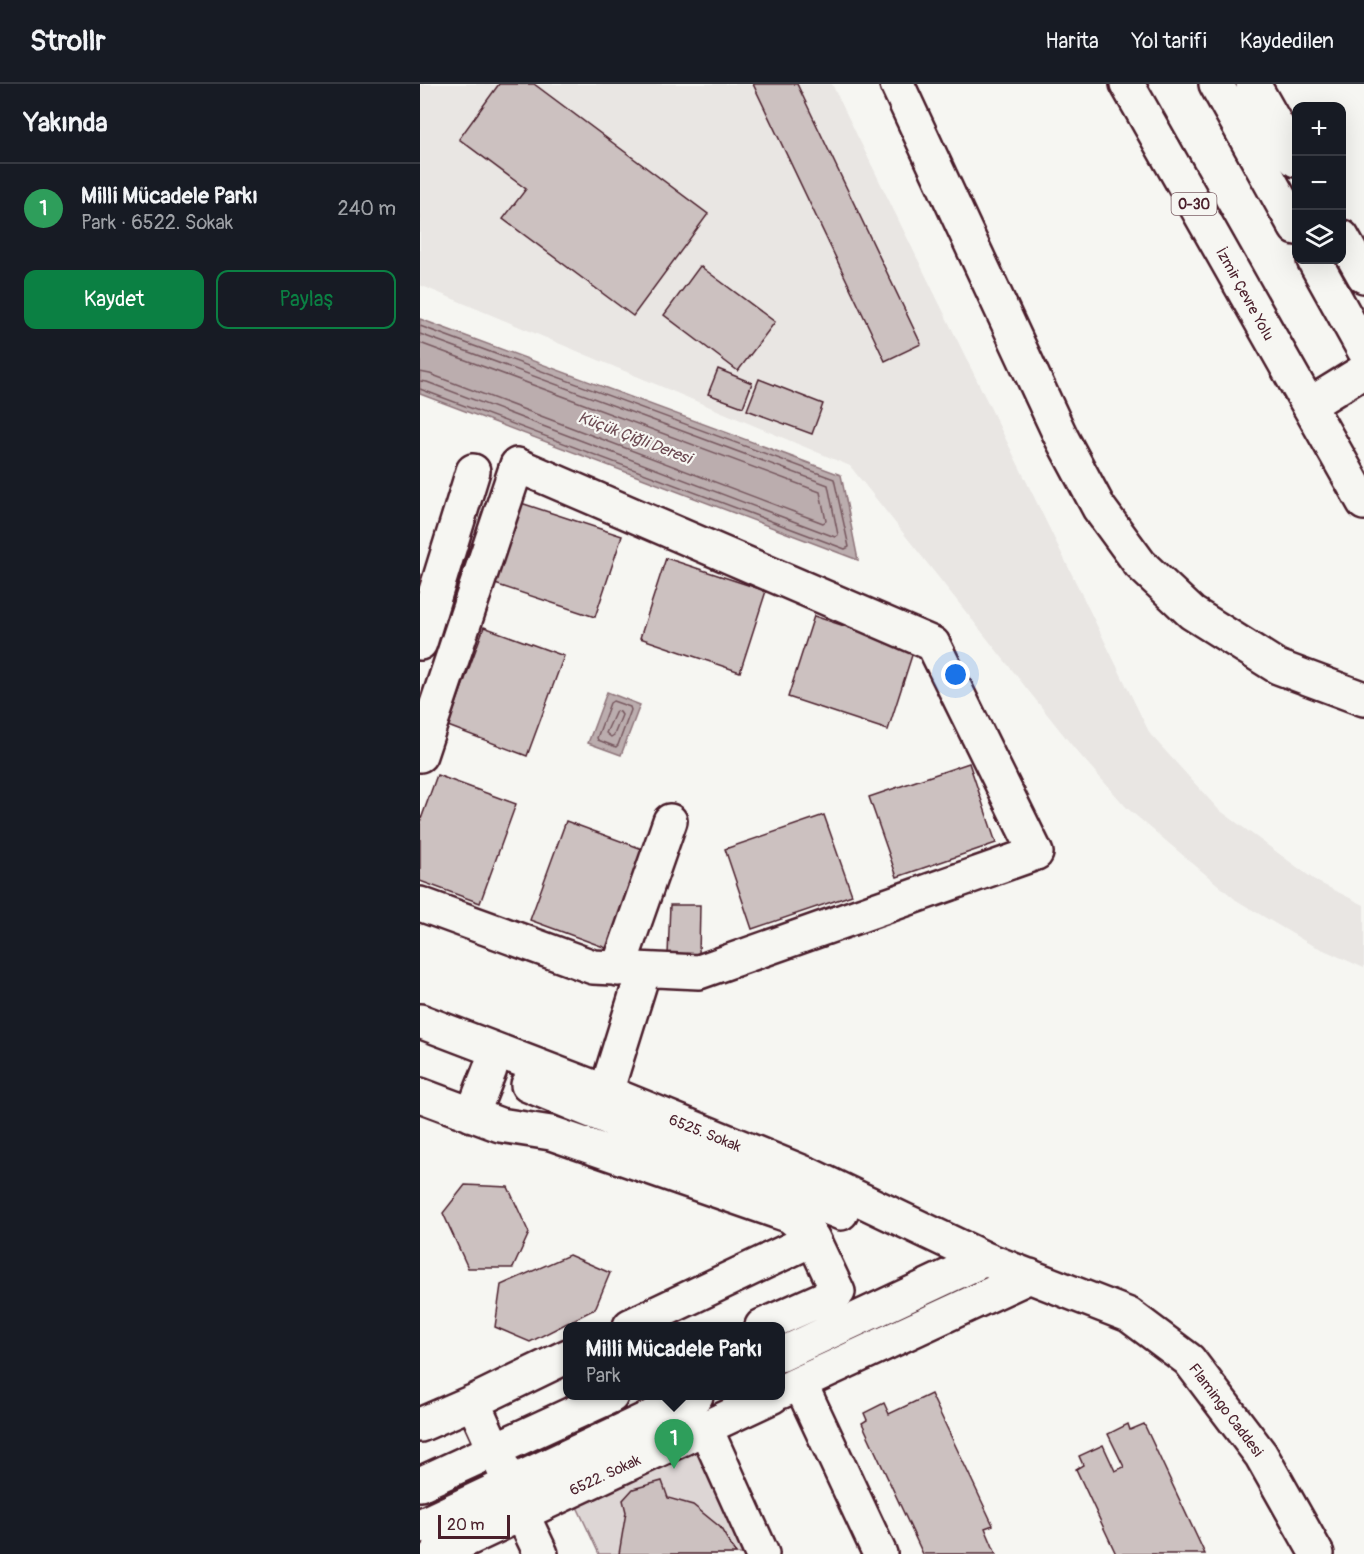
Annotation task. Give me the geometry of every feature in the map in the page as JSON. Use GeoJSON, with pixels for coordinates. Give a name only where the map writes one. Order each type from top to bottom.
{"type":"FeatureCollection","features":[{"type":"Feature","properties":{"kind":"main road"},"geometry":{"type":"LineString","coordinates":[[897,84],[1061,437],[1099,508],[1140,564],[1192,613],[1278,667],[1364,699]]}},
{"type":"Feature","properties":{"kind":"main road"},"geometry":{"type":"LineString","coordinates":[[1110,84],[1261,323]]}},
{"type":"Feature","properties":{"kind":"main road","name":"İzmir Çevre Yolu"},"geometry":{"type":"LineString","coordinates":[[1127,84],[1364,503]]}},
{"type":"Feature","properties":{"kind":"main road"},"geometry":{"type":"LineString","coordinates":[[1216,84],[1292,221]]}},
{"type":"Feature","properties":{"kind":"main road"},"geometry":{"type":"LineString","coordinates":[[1253,84],[1294,156]]}},
{"type":"Feature","properties":{"kind":"main road"},"geometry":{"type":"LineString","coordinates":[[1346,245],[1364,276]]}},
{"type":"Feature","properties":{"kind":"main road"},"geometry":{"type":"LineString","coordinates":[[1316,264],[1364,350]]}},
{"type":"Feature","properties":{"kind":"main road"},"geometry":{"type":"LineString","coordinates":[[1309,405],[1364,371]]}},
{"type":"Feature","properties":{"kind":"main road"},"geometry":{"type":"LineString","coordinates":[[420,755],[517,465],[933,644],[1036,853],[699,972],[592,967],[420,904]]}},
{"type":"Feature","properties":{"kind":"main road"},"geometry":{"type":"LineString","coordinates":[[420,643],[473,471]]}},
{"type":"Feature","properties":{"kind":"main road"},"geometry":{"type":"LineString","coordinates":[[606,1092],[631,969],[670,821]]}},
{"type":"Feature","properties":{"kind":"main road","name":"6525. Sokak"},"geometry":{"type":"LineString","coordinates":[[420,1021],[606,1092],[807,1174],[985,1259],[1030,1276]]}},
{"type":"Feature","properties":{"kind":"main road","name":"6525. Sokak"},"geometry":{"type":"LineString","coordinates":[[420,1044],[490,1069],[594,1114],[904,1238],[957,1258],[985,1259]]}},
{"type":"Feature","properties":{"kind":"main road"},"geometry":{"type":"LineString","coordinates":[[472,1115],[490,1069]]}},
{"type":"Feature","properties":{"kind":"main road"},"geometry":{"type":"LineString","coordinates":[[420,1095],[500,1125],[551,1133],[790,1216],[807,1230],[813,1239],[838,1292],[771,1322]]}},
{"type":"Feature","properties":{"kind":"main road"},"geometry":{"type":"LineString","coordinates":[[638,1322],[813,1239]]}},
{"type":"Feature","properties":{"kind":"main road"},"geometry":{"type":"LineString","coordinates":[[785,1353],[985,1259]]}},
{"type":"Feature","properties":{"kind":"main road","name":"6522. Sokak"},"geometry":{"type":"LineString","coordinates":[[785,1390],[1030,1276]]}},
{"type":"Feature","properties":{"kind":"main road","name":"Flamingo Caddesi"},"geometry":{"type":"LineString","coordinates":[[1030,1276],[1129,1315],[1189,1360],[1262,1455],[1317,1554]]}},
{"type":"Feature","properties":{"kind":"main road"},"geometry":{"type":"LineString","coordinates":[[420,1425],[563,1358]]}},
{"type":"Feature","properties":{"kind":"main road"},"geometry":{"type":"LineString","coordinates":[[785,1390],[880,1554]]}},
{"type":"Feature","properties":{"kind":"main road"},"geometry":{"type":"LineString","coordinates":[[420,1484],[600,1400]]}},
{"type":"Feature","properties":{"kind":"main road"},"geometry":{"type":"LineString","coordinates":[[420,1526],[685,1400]]}},
{"type":"Feature","properties":{"kind":"main road","name":"6522. Sokak"},"geometry":{"type":"LineString","coordinates":[[436,1554],[763,1400]]}},
{"type":"Feature","properties":{"kind":"main road"},"geometry":{"type":"LineString","coordinates":[[473,1402],[510,1483]]}},
{"type":"Feature","properties":{"kind":"main road"},"geometry":{"type":"LineString","coordinates":[[705,1427],[762,1554]]}},
{"type":"Feature","properties":{"kind":"main road"},"geometry":{"type":"LineString","coordinates":[[522,1514],[541,1554]]}},
{"type":"Feature","properties":{"kind":"shaded area"},"geometry":{"type":"Polygon","coordinates":[[[420,84],[832,84],[1150,734],[1218,809],[1316,881],[1364,905],[1364,968],[1308,943],[1236,900],[1127,808],[1074,748],[850,466],[420,285],[420,84]]]}},
{"type":"Feature","properties":{"kind":"shaded area"},"geometry":{"type":"Polygon","coordinates":[[[699,1439],[751,1554],[599,1554],[573,1498],[699,1439]]]}},
{"type":"Feature","properties":{"kind":"water","name":"Küçük Çiğli Deresi"},"geometry":{"type":"Polygon","coordinates":[[[420,319],[841,475],[858,560],[420,394],[420,319]]]}},
{"type":"Feature","properties":{"kind":"water"},"geometry":{"type":"Polygon","coordinates":[[[607,692],[640,705],[621,755],[588,743],[607,692]]]}},
{"type":"Feature","properties":{"kind":"building"},"geometry":{"type":"Polygon","coordinates":[[[499,84],[534,84],[708,214],[633,316],[503,219],[526,189],[459,139],[499,84]]]}},
{"type":"Feature","properties":{"kind":"building"},"geometry":{"type":"Polygon","coordinates":[[[753,84],[797,84],[921,344],[885,361],[753,84]]]}},
{"type":"Feature","properties":{"kind":"building"},"geometry":{"type":"Polygon","coordinates":[[[700,266],[775,322],[738,371],[664,315],[700,266]]]}},
{"type":"Feature","properties":{"kind":"building"},"geometry":{"type":"Polygon","coordinates":[[[718,369],[752,383],[743,407],[708,394],[718,369]]]}},
{"type":"Feature","properties":{"kind":"building"},"geometry":{"type":"Polygon","coordinates":[[[759,379],[823,404],[812,434],[747,410],[759,379]]]}},
{"type":"Feature","properties":{"kind":"building"},"geometry":{"type":"Polygon","coordinates":[[[521,503],[622,536],[595,617],[495,584],[521,503]]]}},
{"type":"Feature","properties":{"kind":"building"},"geometry":{"type":"Polygon","coordinates":[[[666,558],[766,591],[740,672],[640,638],[666,558]]]}},
{"type":"Feature","properties":{"kind":"building"},"geometry":{"type":"Polygon","coordinates":[[[814,616],[914,649],[888,730],[788,697],[814,616]]]}},
{"type":"Feature","properties":{"kind":"building"},"geometry":{"type":"Polygon","coordinates":[[[484,627],[564,656],[527,756],[448,726],[484,627]]]}},
{"type":"Feature","properties":{"kind":"building"},"geometry":{"type":"Polygon","coordinates":[[[969,763],[996,843],[897,877],[869,797],[969,763]]]}},
{"type":"Feature","properties":{"kind":"building"},"geometry":{"type":"Polygon","coordinates":[[[437,775],[516,804],[480,903],[420,881],[420,822],[437,775]]]}},
{"type":"Feature","properties":{"kind":"building"},"geometry":{"type":"Polygon","coordinates":[[[824,815],[852,895],[752,929],[725,849],[824,815]]]}},
{"type":"Feature","properties":{"kind":"building"},"geometry":{"type":"Polygon","coordinates":[[[566,821],[645,850],[609,949],[530,920],[566,821]]]}},
{"type":"Feature","properties":{"kind":"building"},"geometry":{"type":"Polygon","coordinates":[[[670,905],[700,905],[699,956],[668,955],[670,905]]]}},
{"type":"Feature","properties":{"kind":"building"},"geometry":{"type":"Polygon","coordinates":[[[465,1185],[508,1187],[529,1233],[513,1268],[468,1268],[443,1213],[465,1185]]]}},
{"type":"Feature","properties":{"kind":"building"},"geometry":{"type":"Polygon","coordinates":[[[569,1255],[610,1273],[595,1309],[569,1322],[563,1322],[563,1325],[530,1342],[495,1327],[501,1285],[569,1255]]]}},
{"type":"Feature","properties":{"kind":"building"},"geometry":{"type":"Polygon","coordinates":[[[931,1394],[993,1525],[985,1528],[996,1554],[923,1554],[862,1423],[867,1420],[864,1413],[884,1403],[889,1414],[931,1394]]]}},
{"type":"Feature","properties":{"kind":"building"},"geometry":{"type":"Polygon","coordinates":[[[1128,1424],[1130,1430],[1144,1424],[1205,1554],[1116,1554],[1076,1469],[1083,1465],[1079,1456],[1103,1445],[1115,1471],[1124,1467],[1108,1434],[1128,1424]]]}},
{"type":"Feature","properties":{"kind":"building"},"geometry":{"type":"Polygon","coordinates":[[[662,1481],[668,1498],[693,1505],[720,1527],[736,1554],[619,1554],[626,1512],[623,1500],[633,1489],[662,1481]]]}},
{"type":"Feature","properties":{"kind":"place","name":"Milli Mücadele Parkı"},"geometry":{"type":"Point","coordinates":[674,1469]}}]}
